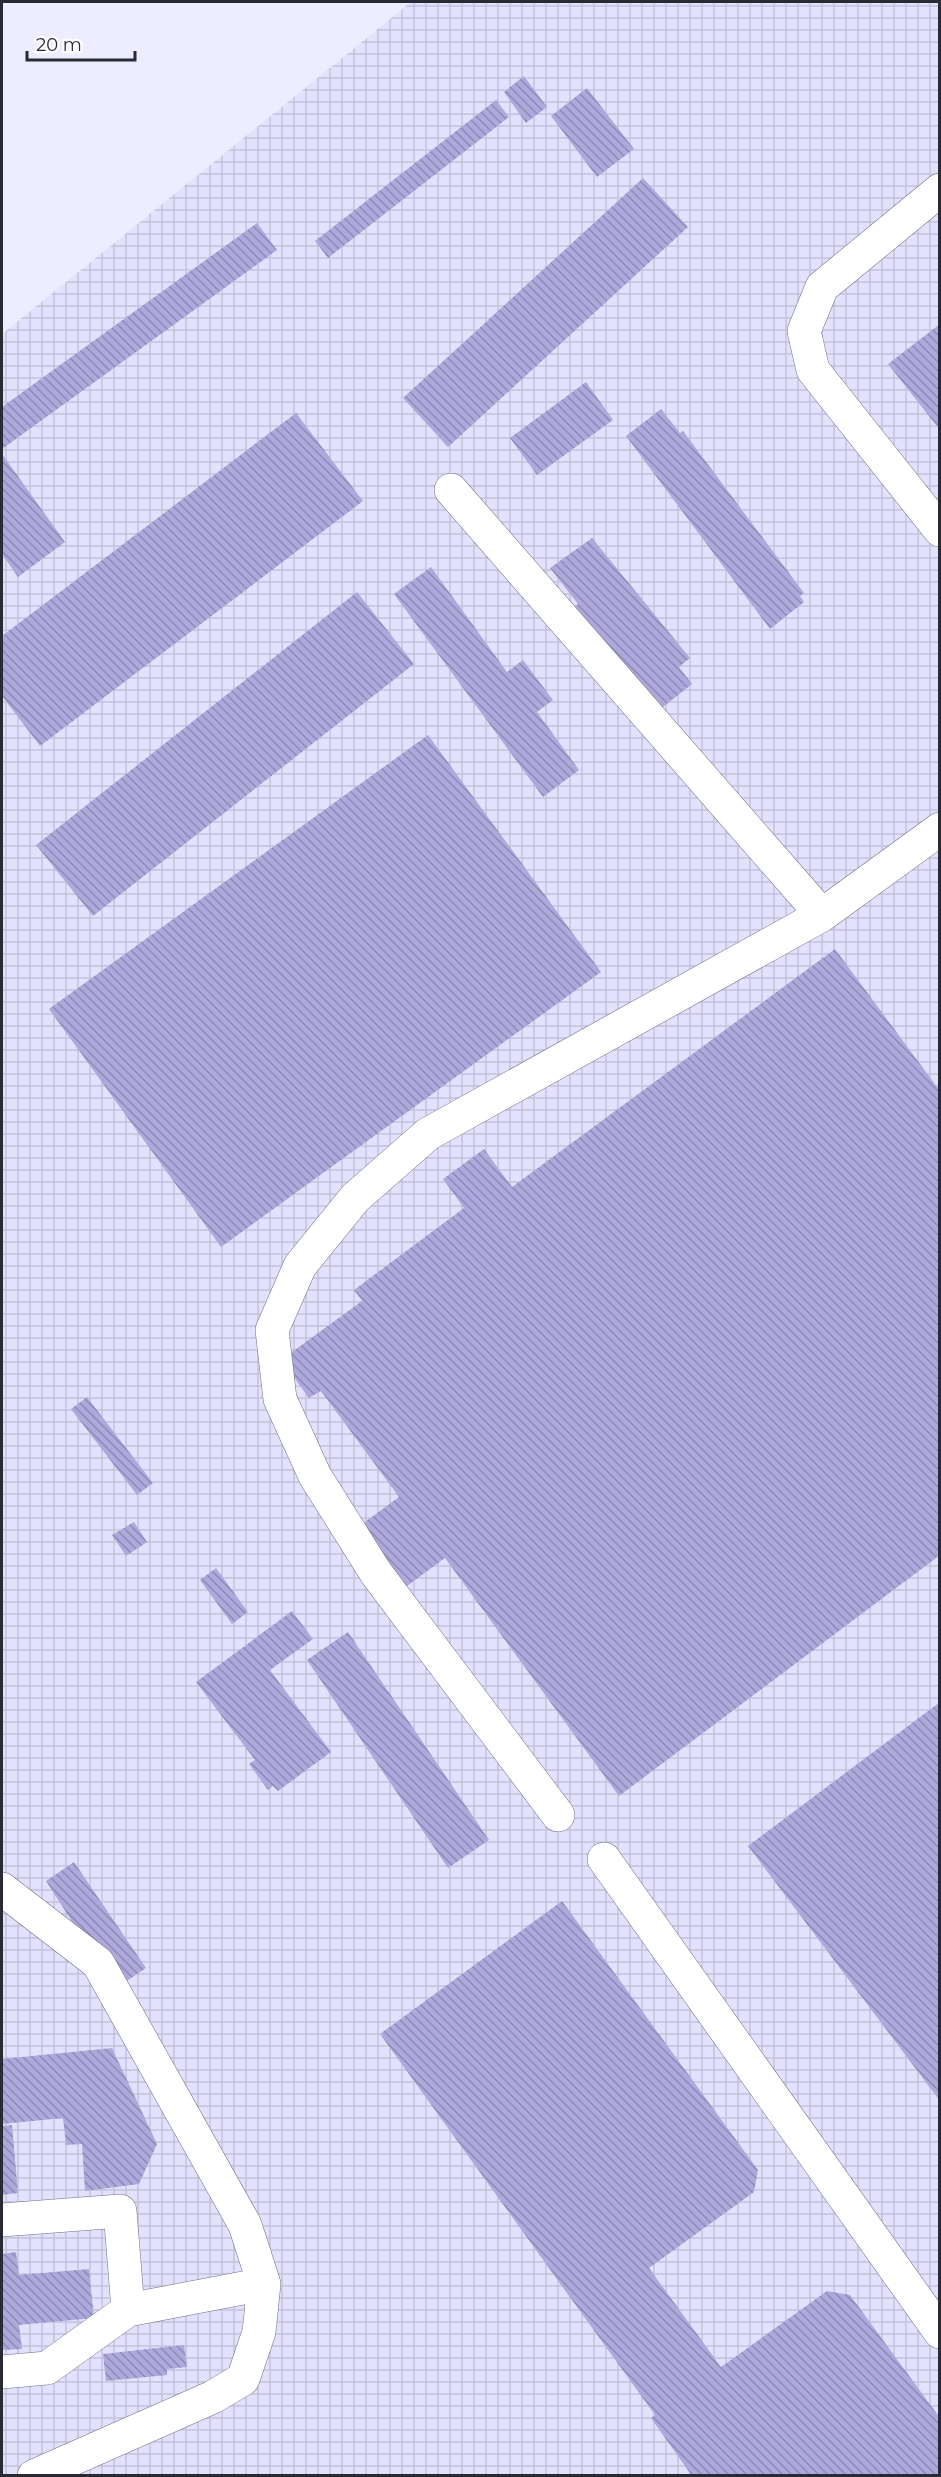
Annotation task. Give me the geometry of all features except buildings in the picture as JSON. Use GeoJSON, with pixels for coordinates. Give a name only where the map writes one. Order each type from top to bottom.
{"type":"FeatureCollection","features":[{"type":"Feature","properties":{"kind":"lane"},"geometry":{"type":"LineString","coordinates":[[939,190],[822,287],[804,331],[813,370],[939,530]]}},
{"type":"Feature","properties":{"kind":"lane"},"geometry":{"type":"LineString","coordinates":[[451,490],[822,915]]}},
{"type":"Feature","properties":{"kind":"lane"},"geometry":{"type":"LineString","coordinates":[[558,1815],[376,1572],[315,1476],[280,1399],[272,1330],[300,1266],[355,1198],[428,1134],[822,915],[939,829]]}},
{"type":"Feature","properties":{"kind":"lane"},"geometry":{"type":"LineString","coordinates":[[604,1859],[939,2332]]}},
{"type":"Feature","properties":{"kind":"lane"},"geometry":{"type":"LineString","coordinates":[[2,1888],[98,1963],[245,2225],[264,2284],[259,2332],[243,2379],[213,2397],[34,2475]]}},
{"type":"Feature","properties":{"kind":"lane"},"geometry":{"type":"LineString","coordinates":[[2,2220],[120,2211],[128,2310]]}},
{"type":"Feature","properties":{"kind":"lane"},"geometry":{"type":"LineString","coordinates":[[2,2372],[47,2368],[128,2310],[264,2284]]}},
{"type":"Feature","properties":{"kind":"shaded area"},"geometry":{"type":"Polygon","coordinates":[[[411,2],[939,2],[939,2475],[2,2476],[2,334],[411,2]]]}}]}
